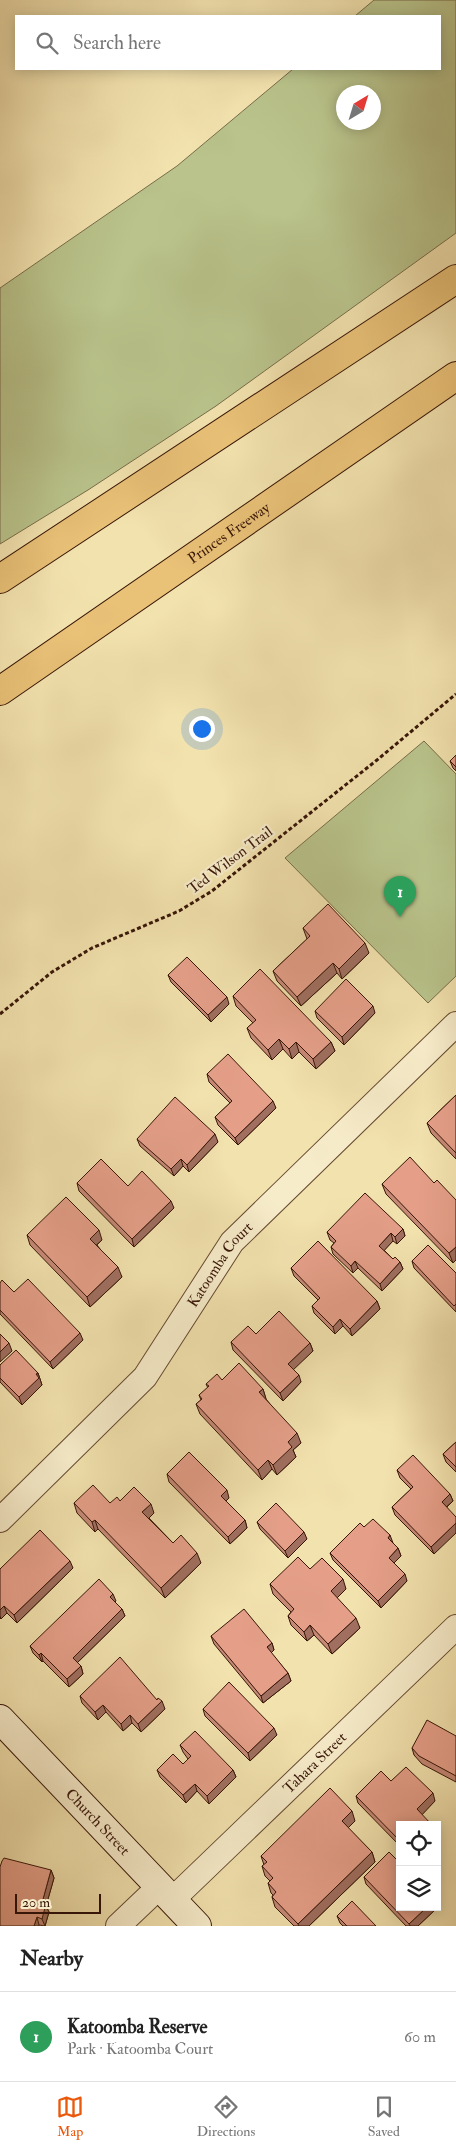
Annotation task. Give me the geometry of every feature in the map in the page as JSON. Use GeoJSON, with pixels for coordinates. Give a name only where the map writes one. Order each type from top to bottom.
{"type":"FeatureCollection","features":[{"type":"Feature","properties":{"kind":"highway"},"geometry":{"type":"LineString","coordinates":[[0,579],[456,279]]}},
{"type":"Feature","properties":{"kind":"highway","name":"Princes Freeway"},"geometry":{"type":"LineString","coordinates":[[0,691],[456,376]]}},
{"type":"Feature","properties":{"kind":"street","name":"Katoomba Court"},"geometry":{"type":"LineString","coordinates":[[0,1520],[145,1377],[232,1242],[456,1024]]}},
{"type":"Feature","properties":{"kind":"street","name":"Tahara Street"},"geometry":{"type":"LineString","coordinates":[[118,1926],[165,1893],[456,1627]]}},
{"type":"Feature","properties":{"kind":"street","name":"Church Street"},"geometry":{"type":"LineString","coordinates":[[0,1719],[197,1926]]}},
{"type":"Feature","properties":{"kind":"path","name":"Ted Wilson Trail"},"geometry":{"type":"LineString","coordinates":[[0,1014],[52,972],[92,948],[179,912],[212,891],[377,760],[456,694]]}},
{"type":"Feature","properties":{"kind":"green space"},"geometry":{"type":"Polygon","coordinates":[[[374,0],[456,0],[456,233],[216,406],[88,490],[0,544],[0,288],[177,166],[292,70],[441,70],[441,15],[356,15],[374,0]]]}},
{"type":"Feature","properties":{"kind":"green space"},"geometry":{"type":"Polygon","coordinates":[[[424,741],[456,774],[456,976],[428,1003],[285,858],[424,741]]]}},
{"type":"Feature","properties":{"kind":"building"},"geometry":{"type":"Polygon","coordinates":[[[456,755],[456,767],[450,761],[456,755]]]}},
{"type":"Feature","properties":{"kind":"building"},"geometry":{"type":"Polygon","coordinates":[[[328,904],[365,943],[339,969],[333,963],[297,997],[273,971],[310,936],[303,928],[328,904]]]}},
{"type":"Feature","properties":{"kind":"building"},"geometry":{"type":"Polygon","coordinates":[[[187,957],[227,997],[208,1015],[168,975],[187,957]]]}},
{"type":"Feature","properties":{"kind":"building"},"geometry":{"type":"Polygon","coordinates":[[[260,969],[331,1042],[313,1059],[296,1042],[289,1049],[279,1039],[268,1050],[247,1028],[256,1020],[233,996],[260,969]]]}},
{"type":"Feature","properties":{"kind":"building"},"geometry":{"type":"Polygon","coordinates":[[[346,979],[373,1006],[342,1037],[315,1011],[346,979]]]}},
{"type":"Feature","properties":{"kind":"building"},"geometry":{"type":"Polygon","coordinates":[[[228,1054],[273,1101],[235,1138],[215,1117],[232,1101],[207,1074],[228,1054]]]}},
{"type":"Feature","properties":{"kind":"building"},"geometry":{"type":"Polygon","coordinates":[[[456,1095],[456,1153],[427,1123],[456,1095]]]}},
{"type":"Feature","properties":{"kind":"building"},"geometry":{"type":"Polygon","coordinates":[[[175,1097],[215,1134],[187,1165],[181,1159],[171,1169],[137,1139],[175,1097]]]}},
{"type":"Feature","properties":{"kind":"building"},"geometry":{"type":"Polygon","coordinates":[[[410,1157],[434,1183],[437,1180],[456,1200],[456,1247],[449,1253],[382,1184],[410,1157]]]}},
{"type":"Feature","properties":{"kind":"building"},"geometry":{"type":"Polygon","coordinates":[[[101,1159],[128,1186],[142,1171],[171,1201],[132,1239],[77,1183],[101,1159]]]}},
{"type":"Feature","properties":{"kind":"building"},"geometry":{"type":"Polygon","coordinates":[[[365,1193],[403,1229],[395,1237],[391,1233],[379,1246],[393,1259],[395,1257],[400,1262],[380,1284],[355,1261],[351,1266],[331,1247],[336,1241],[327,1232],[365,1193]]]}},
{"type":"Feature","properties":{"kind":"building"},"geometry":{"type":"Polygon","coordinates":[[[66,1197],[99,1230],[90,1239],[118,1267],[87,1297],[27,1235],[66,1197]]]}},
{"type":"Feature","properties":{"kind":"building"},"geometry":{"type":"Polygon","coordinates":[[[318,1241],[377,1301],[350,1329],[340,1319],[333,1327],[312,1306],[320,1298],[291,1268],[318,1241]]]}},
{"type":"Feature","properties":{"kind":"building"},"geometry":{"type":"Polygon","coordinates":[[[428,1245],[456,1273],[456,1304],[454,1306],[412,1261],[428,1245]]]}},
{"type":"Feature","properties":{"kind":"building"},"geometry":{"type":"Polygon","coordinates":[[[28,1279],[80,1333],[50,1362],[0,1310],[0,1283],[2,1280],[14,1292],[28,1279]]]}},
{"type":"Feature","properties":{"kind":"building"},"geometry":{"type":"Polygon","coordinates":[[[279,1311],[310,1343],[288,1364],[299,1375],[280,1393],[231,1342],[248,1326],[256,1334],[279,1311]]]}},
{"type":"Feature","properties":{"kind":"building"},"geometry":{"type":"Polygon","coordinates":[[[0,1334],[9,1343],[0,1352],[0,1334]]]}},
{"type":"Feature","properties":{"kind":"building"},"geometry":{"type":"Polygon","coordinates":[[[16,1350],[38,1373],[36,1374],[39,1378],[19,1397],[0,1378],[0,1365],[16,1350]]]}},
{"type":"Feature","properties":{"kind":"building"},"geometry":{"type":"Polygon","coordinates":[[[239,1363],[263,1389],[259,1392],[297,1433],[288,1442],[292,1447],[273,1465],[268,1460],[258,1470],[196,1404],[202,1399],[199,1395],[209,1386],[206,1384],[217,1374],[222,1380],[239,1363]]]}},
{"type":"Feature","properties":{"kind":"building"},"geometry":{"type":"Polygon","coordinates":[[[456,1442],[456,1467],[443,1454],[456,1442]]]}},
{"type":"Feature","properties":{"kind":"building"},"geometry":{"type":"Polygon","coordinates":[[[189,1452],[227,1490],[221,1496],[245,1520],[228,1537],[167,1474],[189,1452]]]}},
{"type":"Feature","properties":{"kind":"building"},"geometry":{"type":"Polygon","coordinates":[[[413,1455],[450,1494],[442,1502],[456,1517],[456,1523],[431,1547],[392,1507],[413,1487],[397,1470],[413,1455]]]}},
{"type":"Feature","properties":{"kind":"building"},"geometry":{"type":"Polygon","coordinates":[[[93,1485],[110,1503],[117,1497],[120,1501],[134,1487],[151,1504],[142,1512],[173,1543],[181,1535],[197,1553],[161,1588],[95,1520],[92,1522],[74,1503],[93,1485]]]}},
{"type":"Feature","properties":{"kind":"building"},"geometry":{"type":"Polygon","coordinates":[[[276,1503],[304,1532],[285,1551],[257,1522],[276,1503]]]}},
{"type":"Feature","properties":{"kind":"building"},"geometry":{"type":"Polygon","coordinates":[[[373,1519],[390,1535],[388,1538],[398,1548],[389,1558],[405,1574],[378,1601],[330,1553],[360,1523],[364,1527],[373,1519]]]}},
{"type":"Feature","properties":{"kind":"building"},"geometry":{"type":"Polygon","coordinates":[[[40,1530],[70,1561],[14,1615],[4,1606],[0,1610],[0,1569],[40,1530]]]}},
{"type":"Feature","properties":{"kind":"building"},"geometry":{"type":"Polygon","coordinates":[[[298,1557],[310,1569],[322,1558],[343,1579],[331,1591],[356,1618],[328,1644],[310,1625],[304,1632],[288,1616],[294,1609],[270,1584],[298,1557]]]}},
{"type":"Feature","properties":{"kind":"building"},"geometry":{"type":"Polygon","coordinates":[[[99,1579],[113,1594],[110,1597],[122,1609],[73,1658],[81,1666],[67,1679],[41,1653],[39,1655],[30,1646],[99,1579]]]}},
{"type":"Feature","properties":{"kind":"building"},"geometry":{"type":"Polygon","coordinates":[[[244,1609],[272,1643],[267,1647],[288,1673],[261,1696],[211,1636],[244,1609]]]}},
{"type":"Feature","properties":{"kind":"building"},"geometry":{"type":"Polygon","coordinates":[[[120,1657],[157,1700],[158,1698],[162,1701],[138,1724],[130,1715],[121,1724],[103,1705],[95,1712],[80,1696],[120,1657]]]}},
{"type":"Feature","properties":{"kind":"building"},"geometry":{"type":"Polygon","coordinates":[[[229,1682],[274,1728],[248,1753],[203,1709],[229,1682]]]}},
{"type":"Feature","properties":{"kind":"building"},"geometry":{"type":"Polygon","coordinates":[[[427,1720],[456,1736],[456,1776],[419,1756],[412,1748],[427,1720]]]}},
{"type":"Feature","properties":{"kind":"building"},"geometry":{"type":"Polygon","coordinates":[[[195,1731],[233,1770],[207,1796],[195,1784],[183,1795],[157,1770],[173,1754],[183,1764],[191,1756],[180,1745],[195,1731]]]}},
{"type":"Feature","properties":{"kind":"building"},"geometry":{"type":"Polygon","coordinates":[[[406,1767],[433,1793],[417,1809],[428,1821],[396,1821],[396,1837],[356,1796],[381,1771],[391,1781],[406,1767]]]}},
{"type":"Feature","properties":{"kind":"building"},"geometry":{"type":"Polygon","coordinates":[[[330,1788],[352,1811],[342,1821],[372,1852],[298,1924],[272,1897],[276,1892],[268,1883],[273,1878],[262,1866],[267,1862],[261,1856],[330,1788]]]}},
{"type":"Feature","properties":{"kind":"building"},"geometry":{"type":"Polygon","coordinates":[[[389,1852],[396,1859],[396,1910],[364,1877],[389,1852]]]}},
{"type":"Feature","properties":{"kind":"building"},"geometry":{"type":"Polygon","coordinates":[[[4,1858],[51,1870],[42,1903],[46,1904],[42,1919],[37,1917],[34,1926],[0,1926],[0,1867],[4,1858]]]}},
{"type":"Feature","properties":{"kind":"building"},"geometry":{"type":"Polygon","coordinates":[[[352,1901],[376,1926],[347,1926],[337,1916],[352,1901]]]}},
{"type":"Feature","properties":{"kind":"building"},"geometry":{"type":"Polygon","coordinates":[[[397,1911],[423,1911],[409,1924],[397,1911]]]}},
{"type":"Feature","properties":{"kind":"place","name":"Katoomba Reserve"},"geometry":{"type":"Point","coordinates":[400,917]}}]}
